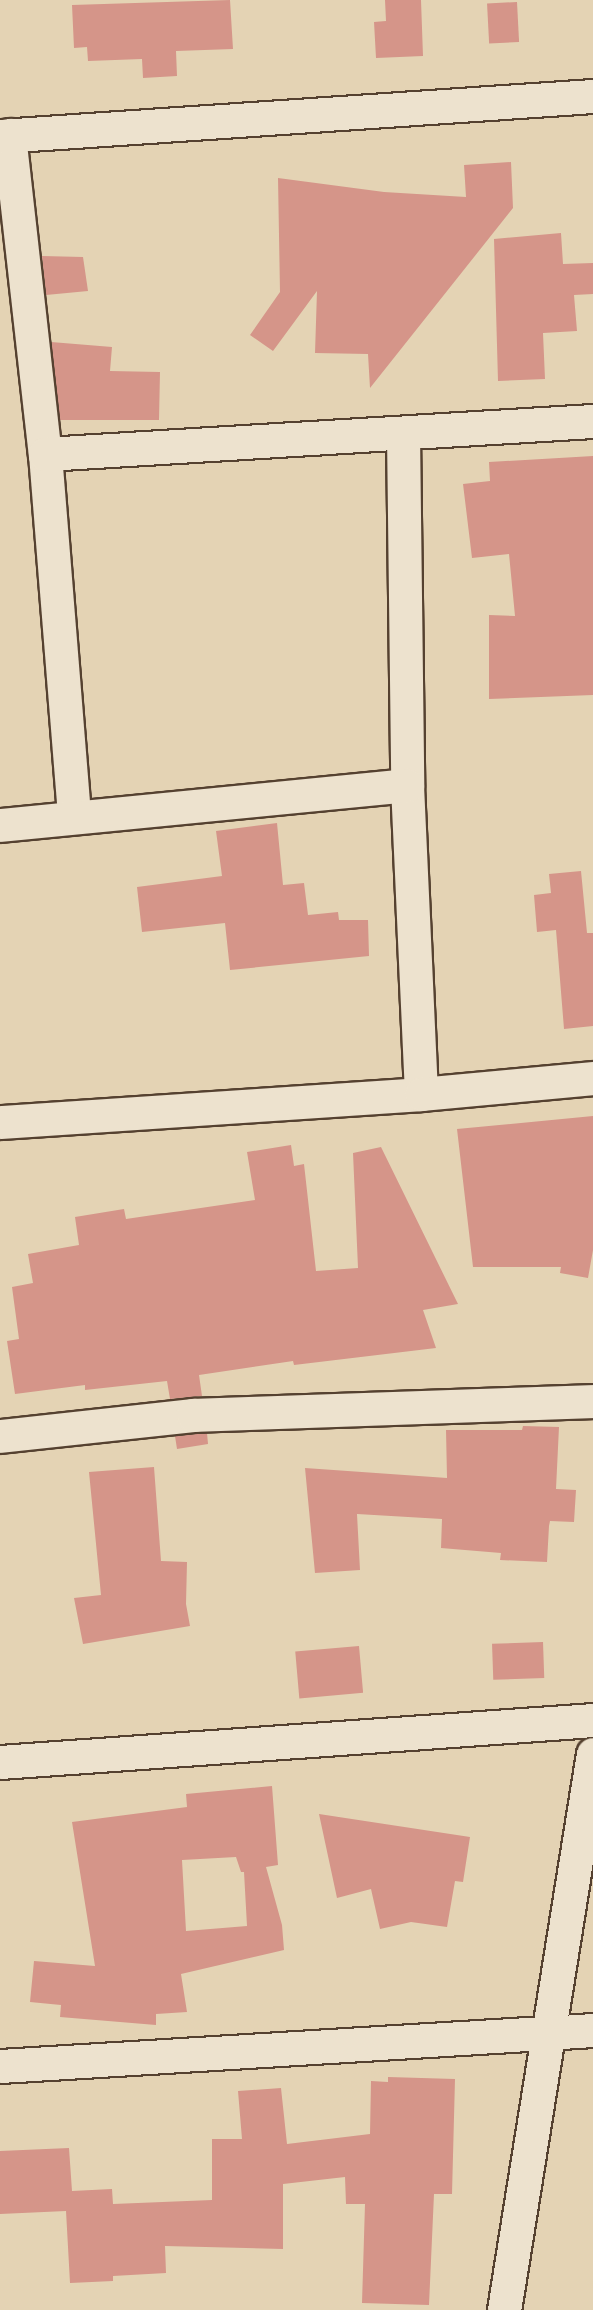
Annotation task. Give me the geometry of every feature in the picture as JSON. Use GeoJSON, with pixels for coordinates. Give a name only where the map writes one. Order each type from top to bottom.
{"type":"FeatureCollection","features":[{"type":"Feature","properties":{"kind":"street"},"geometry":{"type":"LineString","coordinates":[[74,816],[45,454],[4,135],[593,96]]}},
{"type":"Feature","properties":{"kind":"street"},"geometry":{"type":"LineString","coordinates":[[45,454],[593,421]]}},
{"type":"Feature","properties":{"kind":"street"},"geometry":{"type":"LineString","coordinates":[[403,433],[407,785],[421,1094]]}},
{"type":"Feature","properties":{"kind":"street"},"geometry":{"type":"LineString","coordinates":[[0,825],[407,785]]}},
{"type":"Feature","properties":{"kind":"street"},"geometry":{"type":"LineString","coordinates":[[0,1122],[421,1094],[593,1078]]}},
{"type":"Feature","properties":{"kind":"street"},"geometry":{"type":"LineString","coordinates":[[0,1436],[193,1415],[593,1401]]}},
{"type":"Feature","properties":{"kind":"street"},"geometry":{"type":"LineString","coordinates":[[0,1762],[593,1720]]}},
{"type":"Feature","properties":{"kind":"street"},"geometry":{"type":"LineString","coordinates":[[504,2310],[593,1754]]}},
{"type":"Feature","properties":{"kind":"street"},"geometry":{"type":"LineString","coordinates":[[0,2066],[593,2030]]}},
{"type":"Feature","properties":{"kind":"building"},"geometry":{"type":"Polygon","coordinates":[[[230,0],[233,49],[176,51],[177,76],[143,78],[142,59],[88,61],[87,47],[74,48],[72,5],[230,0]]]}},
{"type":"Feature","properties":{"kind":"building"},"geometry":{"type":"Polygon","coordinates":[[[385,0],[421,0],[423,56],[376,58],[374,22],[386,21],[385,0]]]}},
{"type":"Feature","properties":{"kind":"building"},"geometry":{"type":"Polygon","coordinates":[[[517,2],[519,42],[489,44],[487,4],[517,2]]]}},
{"type":"Feature","properties":{"kind":"building"},"geometry":{"type":"Polygon","coordinates":[[[511,162],[513,208],[370,388],[368,354],[315,353],[317,291],[273,351],[250,335],[280,292],[278,178],[384,192],[466,197],[464,165],[511,162]]]}},
{"type":"Feature","properties":{"kind":"building"},"geometry":{"type":"Polygon","coordinates":[[[561,233],[563,264],[593,263],[593,294],[574,295],[577,331],[543,333],[545,379],[498,381],[494,239],[561,233]]]}},
{"type":"Feature","properties":{"kind":"building"},"geometry":{"type":"Polygon","coordinates":[[[42,256],[83,257],[88,291],[46,295],[42,256]]]}},
{"type":"Feature","properties":{"kind":"building"},"geometry":{"type":"Polygon","coordinates":[[[51,342],[112,347],[110,371],[160,372],[159,420],[60,420],[51,342]]]}},
{"type":"Feature","properties":{"kind":"building"},"geometry":{"type":"Polygon","coordinates":[[[593,456],[593,695],[489,699],[489,615],[515,616],[509,554],[472,558],[463,484],[490,481],[489,462],[593,456]]]}},
{"type":"Feature","properties":{"kind":"building"},"geometry":{"type":"Polygon","coordinates":[[[277,823],[283,885],[304,883],[308,915],[338,912],[339,920],[368,920],[369,956],[230,970],[225,923],[142,932],[137,887],[222,876],[216,831],[277,823]]]}},
{"type":"Feature","properties":{"kind":"building"},"geometry":{"type":"Polygon","coordinates":[[[581,871],[587,933],[593,933],[593,1026],[564,1029],[556,930],[537,932],[534,895],[551,893],[549,874],[581,871]]]}},
{"type":"Feature","properties":{"kind":"building"},"geometry":{"type":"Polygon","coordinates":[[[593,1116],[593,1250],[588,1278],[560,1273],[561,1267],[473,1267],[457,1129],[593,1116]]]}},
{"type":"Feature","properties":{"kind":"building"},"geometry":{"type":"Polygon","coordinates":[[[291,1145],[294,1166],[304,1164],[316,1271],[358,1268],[353,1153],[381,1147],[458,1304],[423,1310],[436,1348],[294,1365],[293,1361],[199,1375],[202,1396],[170,1399],[167,1381],[85,1390],[85,1385],[15,1394],[7,1341],[19,1339],[12,1287],[33,1283],[28,1254],[79,1245],[75,1217],[124,1209],[126,1219],[255,1200],[247,1152],[291,1145]]]}},
{"type":"Feature","properties":{"kind":"building"},"geometry":{"type":"Polygon","coordinates":[[[523,1426],[559,1427],[556,1489],[576,1490],[574,1522],[550,1521],[547,1562],[500,1560],[501,1553],[441,1548],[442,1519],[357,1514],[360,1570],[315,1573],[305,1468],[447,1478],[446,1430],[522,1430],[523,1426]]]}},
{"type":"Feature","properties":{"kind":"building"},"geometry":{"type":"Polygon","coordinates":[[[207,1433],[208,1444],[177,1449],[175,1436],[207,1433]]]}},
{"type":"Feature","properties":{"kind":"building"},"geometry":{"type":"Polygon","coordinates":[[[154,1467],[161,1561],[187,1562],[186,1604],[190,1626],[83,1644],[74,1598],[101,1595],[89,1472],[154,1467]]]}},
{"type":"Feature","properties":{"kind":"building"},"geometry":{"type":"Polygon","coordinates":[[[543,1642],[544,1678],[493,1680],[492,1644],[543,1642]]]}},
{"type":"Feature","properties":{"kind":"building"},"geometry":{"type":"Polygon","coordinates":[[[359,1646],[363,1693],[299,1698],[295,1652],[359,1646]]]}},
{"type":"Feature","properties":{"kind":"building"},"geometry":{"type":"Polygon","coordinates":[[[272,1786],[278,1865],[266,1867],[282,1925],[284,1950],[181,1974],[187,2012],[156,2014],[156,2025],[60,2017],[61,2005],[30,2002],[34,1961],[95,1966],[72,1822],[187,1807],[186,1794],[272,1786]],[[236,1857],[182,1860],[186,1931],[247,1926],[244,1872],[241,1872],[236,1857]]]}},
{"type":"Feature","properties":{"kind":"building"},"geometry":{"type":"Polygon","coordinates":[[[319,1814],[470,1837],[463,1882],[455,1881],[447,1927],[411,1922],[380,1929],[371,1889],[337,1898],[319,1814]]]}},
{"type":"Feature","properties":{"kind":"building"},"geometry":{"type":"Polygon","coordinates":[[[388,2077],[455,2079],[452,2194],[434,2194],[429,2305],[362,2303],[365,2204],[346,2204],[345,2177],[283,2184],[283,2249],[165,2246],[166,2273],[113,2276],[113,2281],[70,2283],[66,2211],[0,2214],[0,2151],[69,2148],[72,2191],[112,2189],[113,2204],[212,2200],[212,2139],[242,2139],[238,2091],[281,2088],[287,2144],[370,2134],[371,2081],[388,2082],[388,2077]]]}}]}
